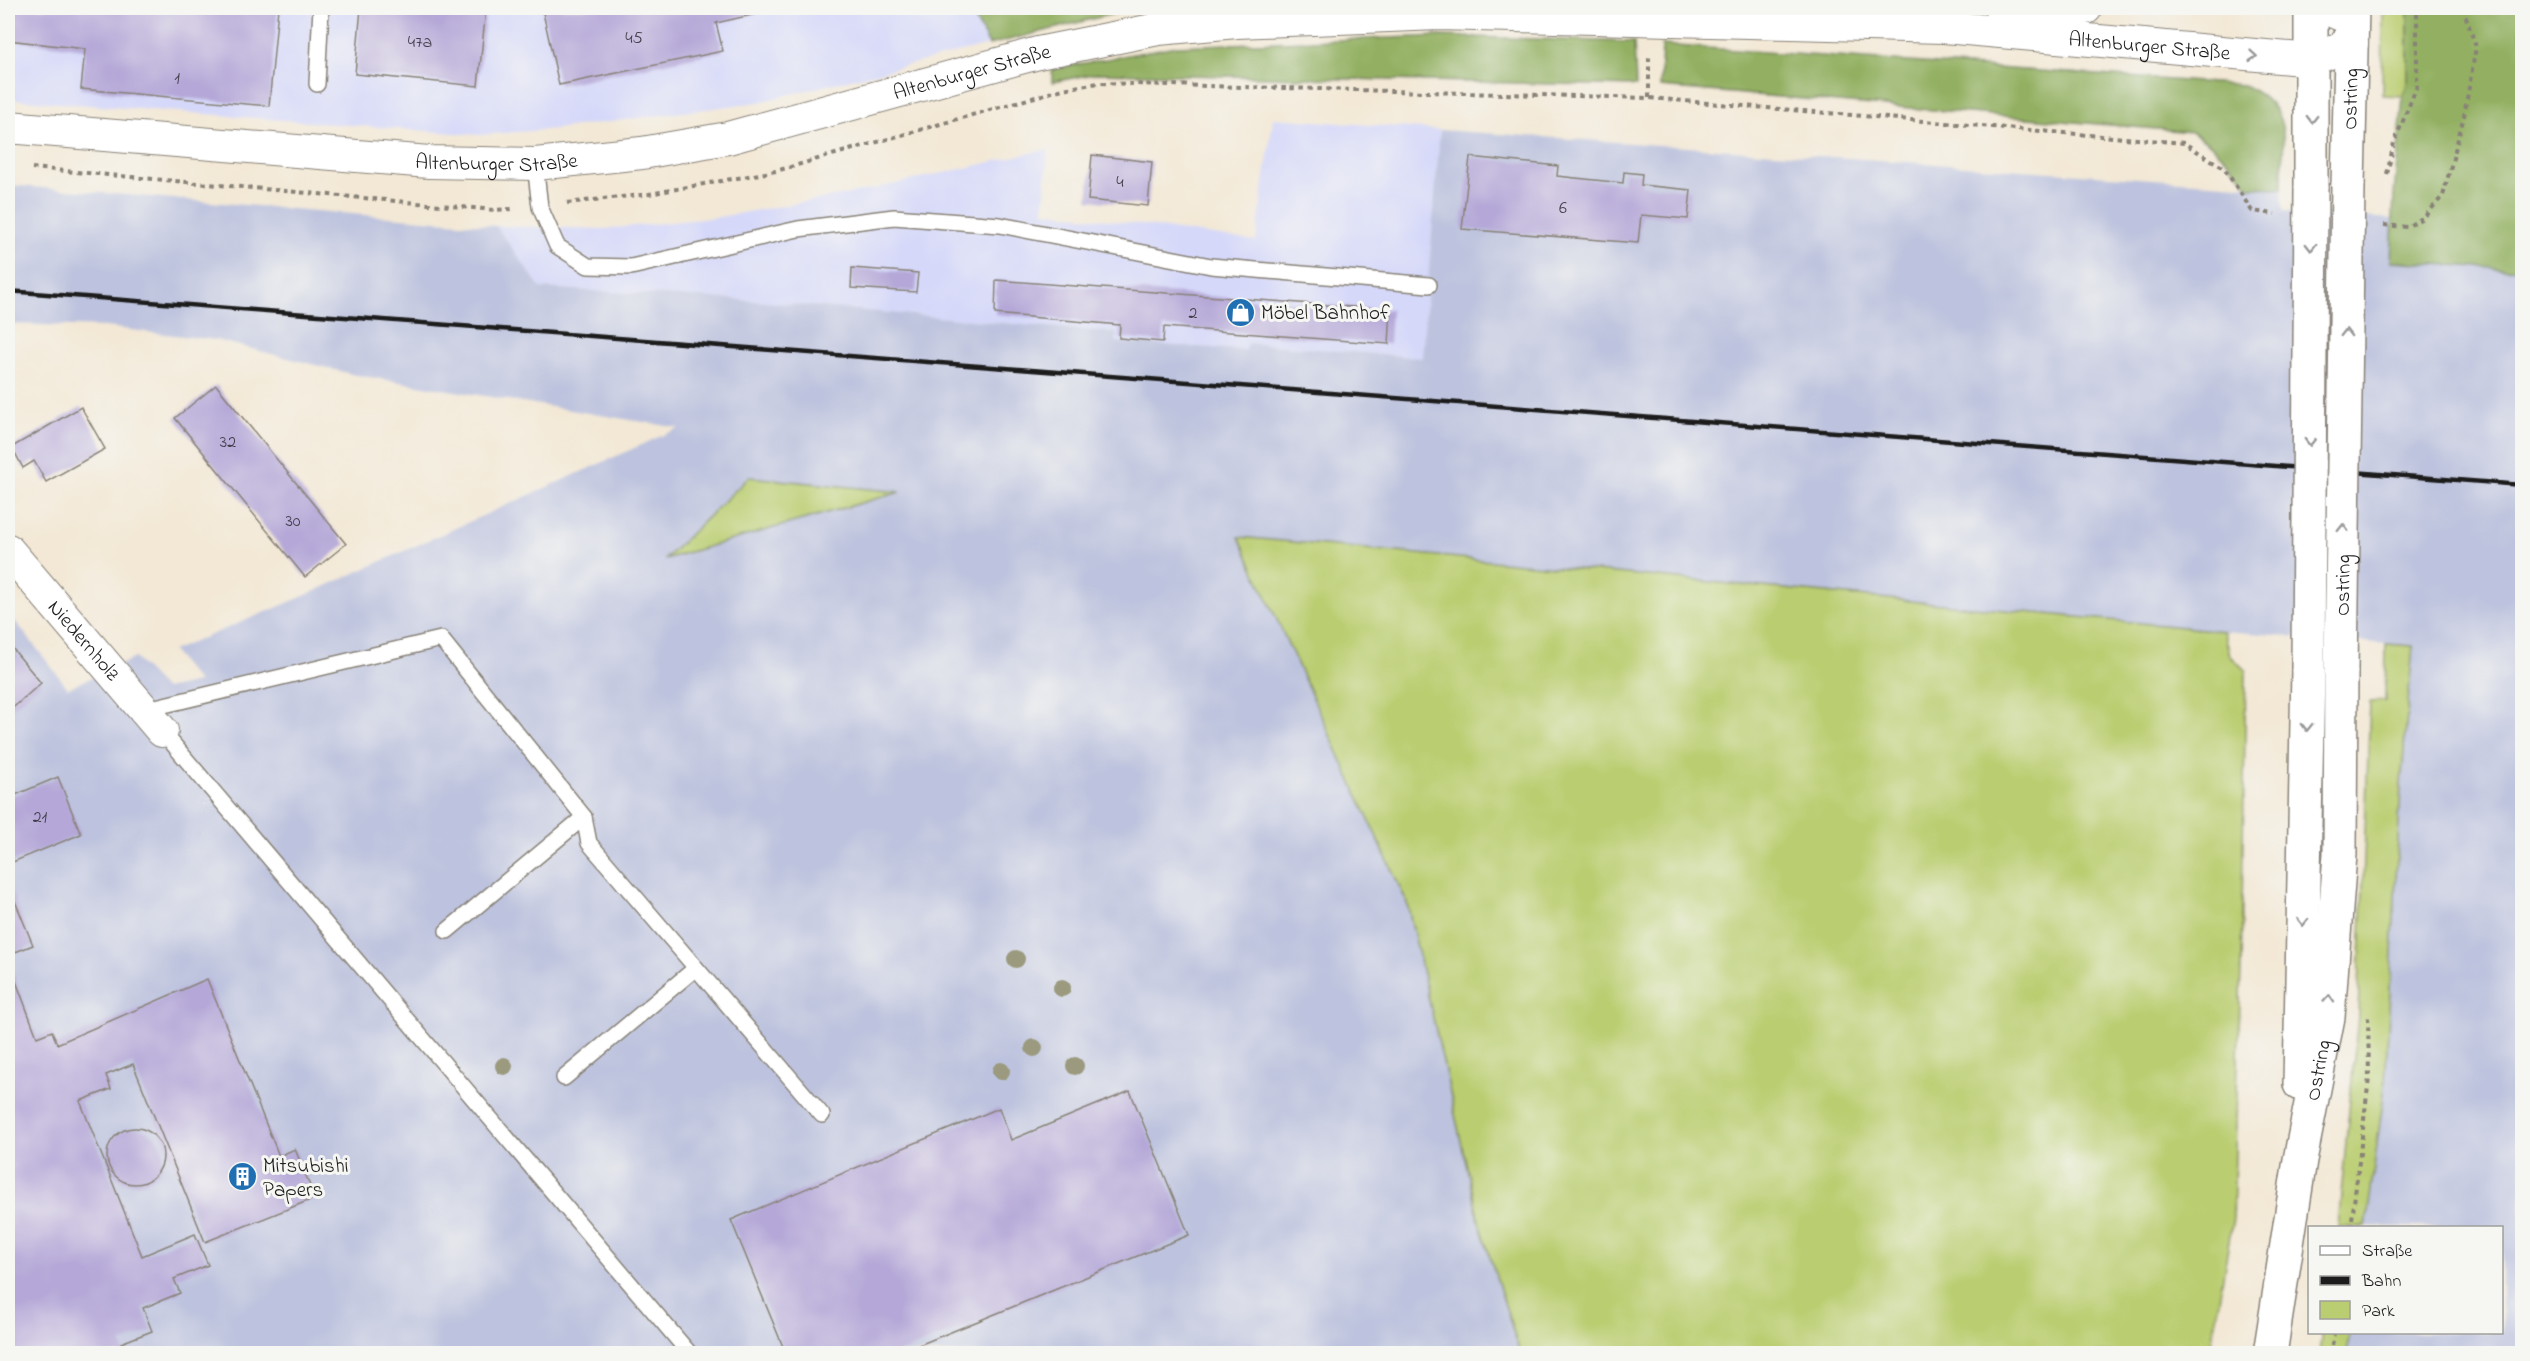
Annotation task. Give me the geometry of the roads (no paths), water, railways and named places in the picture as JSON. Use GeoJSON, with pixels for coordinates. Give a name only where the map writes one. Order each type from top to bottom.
{"type":"FeatureCollection","features":[{"type":"Feature","properties":{"kind":"main road","name":"Ostring"},"geometry":{"type":"LineString","coordinates":[[2300,1160],[2308,669],[2311,8]]}},
{"type":"Feature","properties":{"kind":"main road","name":"Ostring"},"geometry":{"type":"LineString","coordinates":[[2270,1353],[2300,1160],[2328,1017],[2340,854],[2340,670],[2348,186],[2345,19]]}},
{"type":"Feature","properties":{"kind":"street","name":"Altenburger Straße"},"geometry":{"type":"LineString","coordinates":[[1944,27],[2086,8]]}},
{"type":"Feature","properties":{"kind":"street","name":"Altenburger Straße"},"geometry":{"type":"LineString","coordinates":[[8,127],[429,162],[535,164],[642,153],[728,138],[1038,53],[1158,29],[1238,22],[1439,14],[1620,13],[1944,27],[2312,60],[2345,19]]}},
{"type":"Feature","properties":{"kind":"street","name":"Niedernholz"},"geometry":{"type":"LineString","coordinates":[[8,550],[152,720]]}},
{"type":"Feature","properties":{"kind":"lane"},"geometry":{"type":"LineString","coordinates":[[317,84],[321,8]]}},
{"type":"Feature","properties":{"kind":"lane"},"geometry":{"type":"LineString","coordinates":[[535,164],[540,207],[557,246],[588,266],[631,267],[798,229],[894,216],[1000,225],[1211,266],[1429,285]]}},
{"type":"Feature","properties":{"kind":"lane"},"geometry":{"type":"LineString","coordinates":[[690,1353],[152,720],[441,639],[584,817],[589,843],[822,1115]]}},
{"type":"Feature","properties":{"kind":"lane"},"geometry":{"type":"LineString","coordinates":[[447,931],[584,817]]}},
{"type":"Feature","properties":{"kind":"lane"},"geometry":{"type":"LineString","coordinates":[[564,1078],[696,968]]}},
{"type":"Feature","properties":{"kind":"railway"},"geometry":{"type":"LineString","coordinates":[[8,291],[2522,485]]}},
{"type":"Feature","properties":{"kind":"place","name":"Möbel Bahnhof"},"geometry":{"type":"Point","coordinates":[1240,312]}},
{"type":"Feature","properties":{"kind":"place","name":"Mitsubishi Papers"},"geometry":{"type":"Point","coordinates":[242,1177]}}]}
